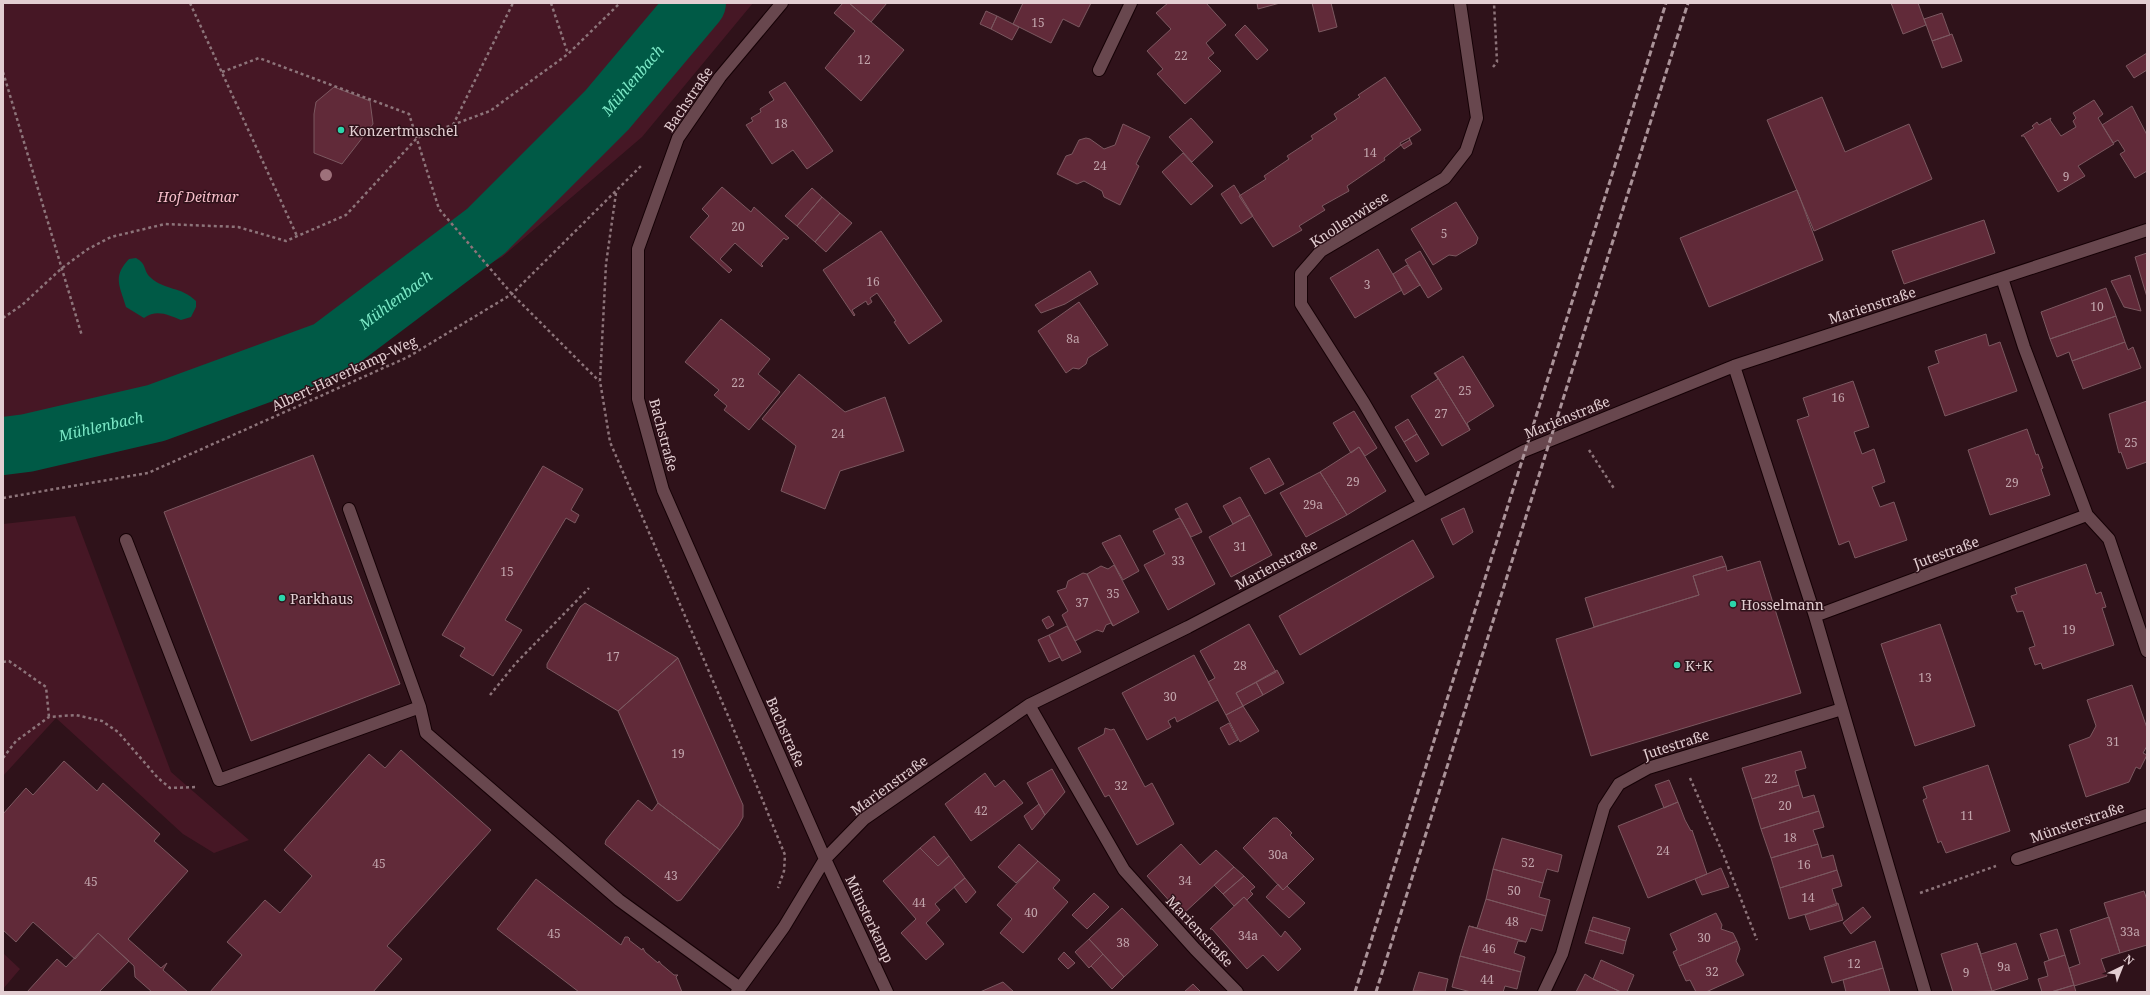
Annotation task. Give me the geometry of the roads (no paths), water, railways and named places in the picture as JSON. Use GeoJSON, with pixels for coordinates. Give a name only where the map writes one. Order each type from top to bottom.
{"type":"FeatureCollection","features":[{"type":"Feature","properties":{"kind":"street","name":"Bachstraße"},"geometry":{"type":"LineString","coordinates":[[782,3],[720,77],[678,138],[638,249],[638,399],[663,490],[826,859]]}},
{"type":"Feature","properties":{"kind":"street"},"geometry":{"type":"LineString","coordinates":[[1099,70],[1131,3]]}},
{"type":"Feature","properties":{"kind":"street","name":"Knollenwiese"},"geometry":{"type":"LineString","coordinates":[[1423,504],[1364,403],[1301,304],[1301,274],[1321,251],[1445,178],[1466,151],[1477,118],[1460,3]]}},
{"type":"Feature","properties":{"kind":"street","name":"Marienstraße"},"geometry":{"type":"LineString","coordinates":[[738,990],[784,927],[826,859],[864,819],[1029,705],[1188,627],[1524,451],[1734,366],[2147,230]]}},
{"type":"Feature","properties":{"kind":"street"},"geometry":{"type":"LineString","coordinates":[[2002,278],[2024,347],[2087,515],[2109,539],[2147,651]]}},
{"type":"Feature","properties":{"kind":"street"},"geometry":{"type":"LineString","coordinates":[[1734,366],[1815,616],[1925,992]]}},
{"type":"Feature","properties":{"kind":"street"},"geometry":{"type":"LineString","coordinates":[[348,510],[420,707],[426,733],[619,900],[738,990]]}},
{"type":"Feature","properties":{"kind":"street","name":"Jutestraße"},"geometry":{"type":"LineString","coordinates":[[1815,616],[2087,515]]}},
{"type":"Feature","properties":{"kind":"street"},"geometry":{"type":"LineString","coordinates":[[126,540],[219,780],[420,707]]}},
{"type":"Feature","properties":{"kind":"street","name":"Marienstraße"},"geometry":{"type":"LineString","coordinates":[[1029,705],[1124,870],[1195,949],[1237,992]]}},
{"type":"Feature","properties":{"kind":"street","name":"Jutestraße"},"geometry":{"type":"LineString","coordinates":[[1544,992],[1562,954],[1604,807],[1619,784],[1648,768],[1842,708]]}},
{"type":"Feature","properties":{"kind":"street","name":"Münsterstraße"},"geometry":{"type":"LineString","coordinates":[[2018,859],[2147,815]]}},
{"type":"Feature","properties":{"kind":"street","name":"Münsterkamp"},"geometry":{"type":"LineString","coordinates":[[826,859],[887,992]]}},
{"type":"Feature","properties":{"kind":"waterway","name":"Mühlenbach"},"geometry":{"type":"LineString","coordinates":[[3,446],[27,443],[156,413],[328,350],[486,231],[607,110],[697,3]]}},
{"type":"Feature","properties":{"kind":"railway"},"geometry":{"type":"LineString","coordinates":[[1355,992],[1666,3]]}},
{"type":"Feature","properties":{"kind":"railway"},"geometry":{"type":"LineString","coordinates":[[1376,992],[1688,3]]}},
{"type":"Feature","properties":{"kind":"place","name":"Konzertmuschel"},"geometry":{"type":"Point","coordinates":[341,130]}},
{"type":"Feature","properties":{"kind":"place","name":"Parkhaus"},"geometry":{"type":"Point","coordinates":[282,598]}},
{"type":"Feature","properties":{"kind":"place","name":"Hosselmann"},"geometry":{"type":"Point","coordinates":[1733,604]}},
{"type":"Feature","properties":{"kind":"place","name":"K+K"},"geometry":{"type":"Point","coordinates":[1677,665]}},
{"type":"Feature","properties":{"kind":"park label","name":"Hof Deitmar"},"geometry":{"type":"Point","coordinates":[198,196]}}]}
